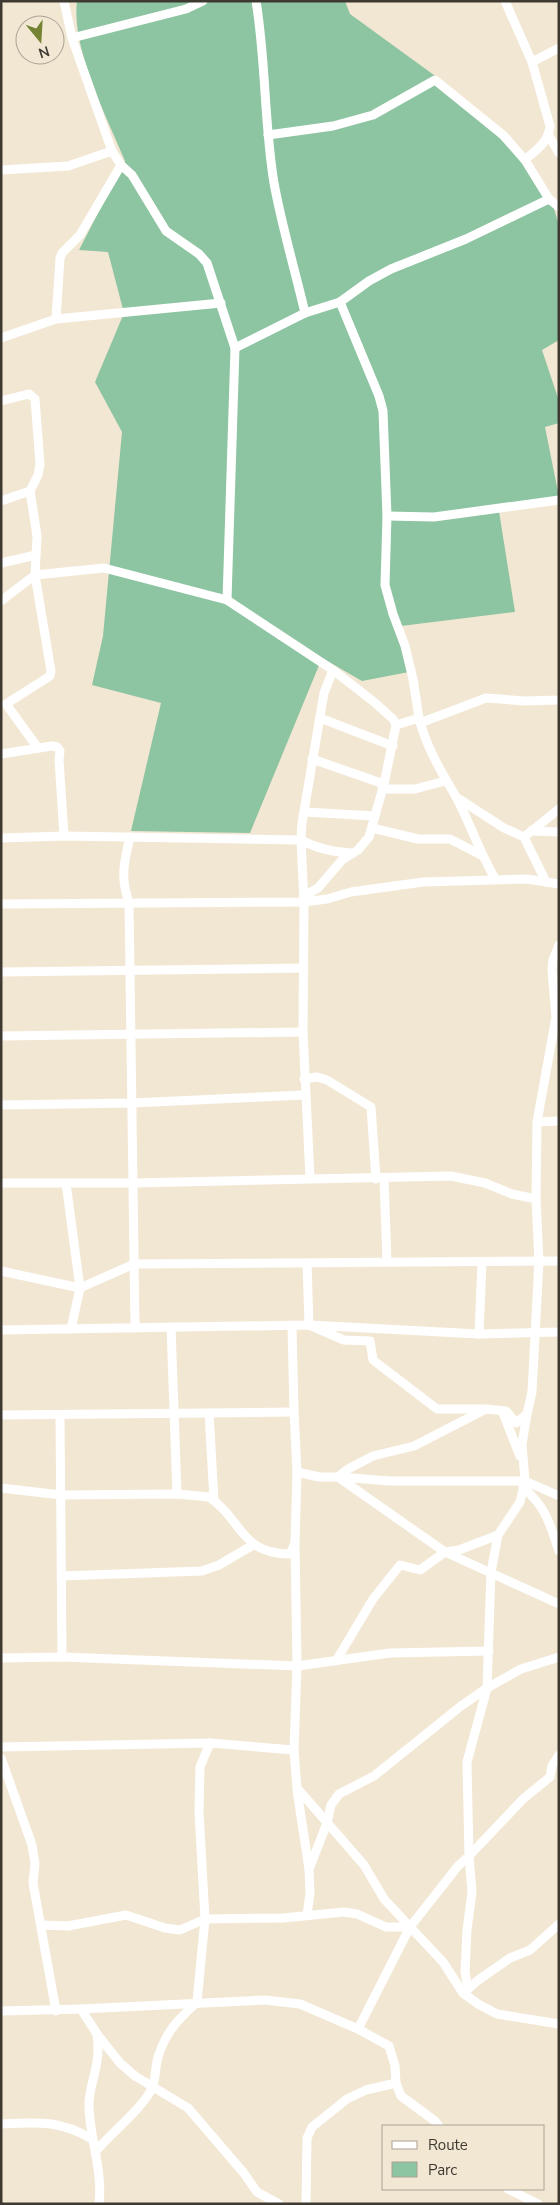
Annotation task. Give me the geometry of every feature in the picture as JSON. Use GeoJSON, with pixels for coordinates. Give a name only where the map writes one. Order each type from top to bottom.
{"type":"FeatureCollection","features":[{"type":"Feature","properties":{"kind":"street"},"geometry":{"type":"LineString","coordinates":[[64,1],[72,38],[112,151],[121,165],[132,175],[166,231],[199,254],[207,263],[235,348],[227,600]]}},
{"type":"Feature","properties":{"kind":"street"},"geometry":{"type":"LineString","coordinates":[[72,38],[186,9],[203,1]]}},
{"type":"Feature","properties":{"kind":"street"},"geometry":{"type":"LineString","coordinates":[[256,1],[262,35],[262,68],[274,184],[305,314]]}},
{"type":"Feature","properties":{"kind":"street"},"geometry":{"type":"LineString","coordinates":[[505,1],[532,62],[550,126],[549,136],[545,144],[525,160]]}},
{"type":"Feature","properties":{"kind":"street"},"geometry":{"type":"LineString","coordinates":[[532,62],[559,48]]}},
{"type":"Feature","properties":{"kind":"street"},"geometry":{"type":"LineString","coordinates":[[268,135],[333,126],[373,115],[436,80],[503,135],[525,160],[549,199],[559,207]]}},
{"type":"Feature","properties":{"kind":"street"},"geometry":{"type":"LineString","coordinates":[[549,136],[559,153]]}},
{"type":"Feature","properties":{"kind":"street"},"geometry":{"type":"LineString","coordinates":[[1,170],[68,166],[112,151]]}},
{"type":"Feature","properties":{"kind":"street"},"geometry":{"type":"LineString","coordinates":[[56,319],[60,258],[62,253],[80,236],[121,165]]}},
{"type":"Feature","properties":{"kind":"street"},"geometry":{"type":"LineString","coordinates":[[235,348],[305,314],[340,302],[369,281],[391,269],[466,239],[549,199]]}},
{"type":"Feature","properties":{"kind":"street"},"geometry":{"type":"LineString","coordinates":[[340,302],[382,403],[387,516],[385,585],[405,646],[424,739],[445,781],[455,796],[481,855],[496,880]]}},
{"type":"Feature","properties":{"kind":"street"},"geometry":{"type":"LineString","coordinates":[[1,338],[56,319],[221,303]]}},
{"type":"Feature","properties":{"kind":"street"},"geometry":{"type":"LineString","coordinates":[[1,400],[29,394],[35,399],[40,464],[38,475],[30,491],[37,536],[35,575],[51,671],[50,676],[4,702],[38,748]]}},
{"type":"Feature","properties":{"kind":"street"},"geometry":{"type":"LineString","coordinates":[[1,501],[30,491]]}},
{"type":"Feature","properties":{"kind":"street"},"geometry":{"type":"LineString","coordinates":[[387,516],[434,517],[559,500]]}},
{"type":"Feature","properties":{"kind":"street"},"geometry":{"type":"LineString","coordinates":[[1,563],[36,555]]}},
{"type":"Feature","properties":{"kind":"street"},"geometry":{"type":"LineString","coordinates":[[1,601],[35,575],[104,568],[227,600],[333,670],[393,719],[396,725],[393,746],[369,837],[364,845],[342,860],[318,888],[304,899]]}},
{"type":"Feature","properties":{"kind":"street"},"geometry":{"type":"LineString","coordinates":[[310,1178],[304,1079],[304,899],[301,840],[312,759],[324,693],[333,670]]}},
{"type":"Feature","properties":{"kind":"street"},"geometry":{"type":"LineString","coordinates":[[396,725],[419,720],[486,698],[525,701],[559,700]]}},
{"type":"Feature","properties":{"kind":"street"},"geometry":{"type":"LineString","coordinates":[[320,718],[393,746]]}},
{"type":"Feature","properties":{"kind":"street"},"geometry":{"type":"LineString","coordinates":[[1,754],[52,746],[57,747],[60,751],[58,760],[64,836]]}},
{"type":"Feature","properties":{"kind":"street"},"geometry":{"type":"LineString","coordinates":[[312,759],[383,786],[415,789],[445,781]]}},
{"type":"Feature","properties":{"kind":"street"},"geometry":{"type":"LineString","coordinates":[[455,796],[504,828],[524,838],[546,882]]}},
{"type":"Feature","properties":{"kind":"street"},"geometry":{"type":"LineString","coordinates":[[524,838],[559,809]]}},
{"type":"Feature","properties":{"kind":"street"},"geometry":{"type":"LineString","coordinates":[[305,812],[375,816]]}},
{"type":"Feature","properties":{"kind":"street"},"geometry":{"type":"LineString","coordinates":[[372,828],[418,839],[450,839],[481,855]]}},
{"type":"Feature","properties":{"kind":"street"},"geometry":{"type":"LineString","coordinates":[[531,831],[559,832]]}},
{"type":"Feature","properties":{"kind":"street"},"geometry":{"type":"LineString","coordinates":[[1,838],[64,836],[301,840],[330,852],[353,853]]}},
{"type":"Feature","properties":{"kind":"street"},"geometry":{"type":"LineString","coordinates":[[130,838],[124,864],[123,886],[129,902],[135,1328]]}},
{"type":"Feature","properties":{"kind":"street"},"geometry":{"type":"LineString","coordinates":[[1,904],[327,900],[351,892],[418,883],[528,879],[559,884]]}},
{"type":"Feature","properties":{"kind":"street"},"geometry":{"type":"LineString","coordinates":[[466,1991],[466,1930],[472,1892],[467,1762],[487,1688],[491,1572],[498,1535],[520,1502],[524,1484],[522,1444],[532,1392],[537,1333],[539,1261],[536,1198],[537,1122],[556,1017],[552,970],[553,960],[559,945]]}},
{"type":"Feature","properties":{"kind":"street"},"geometry":{"type":"LineString","coordinates":[[1,972],[304,968]]}},
{"type":"Feature","properties":{"kind":"street"},"geometry":{"type":"LineString","coordinates":[[1,1036],[303,1032]]}},
{"type":"Feature","properties":{"kind":"street"},"geometry":{"type":"LineString","coordinates":[[304,1079],[317,1077],[328,1080],[371,1107],[374,1116],[387,1262]]}},
{"type":"Feature","properties":{"kind":"street"},"geometry":{"type":"LineString","coordinates":[[1,1106],[132,1103],[305,1095]]}},
{"type":"Feature","properties":{"kind":"street"},"geometry":{"type":"LineString","coordinates":[[537,1122],[559,1121]]}},
{"type":"Feature","properties":{"kind":"street"},"geometry":{"type":"LineString","coordinates":[[1,1183],[133,1183],[451,1176],[485,1183],[512,1194],[536,1198]]}},
{"type":"Feature","properties":{"kind":"street"},"geometry":{"type":"LineString","coordinates":[[66,1183],[80,1288],[71,1329]]}},
{"type":"Feature","properties":{"kind":"street"},"geometry":{"type":"LineString","coordinates":[[1,1271],[80,1288],[134,1264],[559,1261]]}},
{"type":"Feature","properties":{"kind":"street"},"geometry":{"type":"LineString","coordinates":[[479,1334],[482,1262]]}},
{"type":"Feature","properties":{"kind":"street"},"geometry":{"type":"LineString","coordinates":[[308,1263],[309,1325]]}},
{"type":"Feature","properties":{"kind":"street"},"geometry":{"type":"LineString","coordinates":[[1,1330],[309,1325],[479,1334],[559,1332]]}},
{"type":"Feature","properties":{"kind":"street"},"geometry":{"type":"LineString","coordinates":[[309,1325],[344,1340],[370,1340],[373,1360],[437,1409],[506,1411],[516,1423],[527,1414]]}},
{"type":"Feature","properties":{"kind":"street"},"geometry":{"type":"LineString","coordinates":[[292,1326],[297,1472],[295,1543],[297,1666],[294,1750],[297,1788],[309,1869],[310,1893],[307,1915]]}},
{"type":"Feature","properties":{"kind":"street"},"geometry":{"type":"LineString","coordinates":[[172,1328],[177,1494]]}},
{"type":"Feature","properties":{"kind":"street"},"geometry":{"type":"LineString","coordinates":[[338,1477],[348,1469],[373,1456],[414,1446],[486,1409],[505,1413],[523,1464]]}},
{"type":"Feature","properties":{"kind":"street"},"geometry":{"type":"LineString","coordinates":[[1,1415],[294,1412]]}},
{"type":"Feature","properties":{"kind":"street"},"geometry":{"type":"LineString","coordinates":[[209,1413],[214,1500]]}},
{"type":"Feature","properties":{"kind":"street"},"geometry":{"type":"LineString","coordinates":[[60,1415],[62,1657]]}},
{"type":"Feature","properties":{"kind":"street"},"geometry":{"type":"LineString","coordinates":[[297,1472],[319,1477],[389,1481],[524,1484],[559,1496]]}},
{"type":"Feature","properties":{"kind":"street"},"geometry":{"type":"LineString","coordinates":[[338,1477],[445,1552],[559,1604]]}},
{"type":"Feature","properties":{"kind":"street"},"geometry":{"type":"LineString","coordinates":[[524,1484],[539,1502],[549,1521],[559,1551]]}},
{"type":"Feature","properties":{"kind":"street"},"geometry":{"type":"LineString","coordinates":[[1,1488],[61,1495],[177,1494],[209,1497],[214,1500],[253,1545],[274,1553],[290,1554],[295,1543]]}},
{"type":"Feature","properties":{"kind":"street"},"geometry":{"type":"LineString","coordinates":[[336,1660],[373,1599],[400,1565],[420,1570],[445,1552],[459,1550],[498,1535]]}},
{"type":"Feature","properties":{"kind":"street"},"geometry":{"type":"LineString","coordinates":[[61,1576],[202,1571],[219,1565],[253,1545]]}},
{"type":"Feature","properties":{"kind":"street"},"geometry":{"type":"LineString","coordinates":[[1,1658],[62,1657],[297,1666],[390,1653],[489,1651]]}},
{"type":"Feature","properties":{"kind":"street"},"geometry":{"type":"LineString","coordinates":[[309,1869],[327,1823],[331,1805],[339,1794],[374,1776],[461,1706],[487,1688],[521,1669],[559,1657]]}},
{"type":"Feature","properties":{"kind":"street"},"geometry":{"type":"LineString","coordinates":[[1,1747],[210,1743],[294,1750]]}},
{"type":"Feature","properties":{"kind":"street"},"geometry":{"type":"LineString","coordinates":[[96,2151],[117,2127],[136,2111],[152,2087],[164,2040],[174,2023],[197,2002],[205,1919],[199,1812],[200,1767],[210,1743]]}},
{"type":"Feature","properties":{"kind":"street"},"geometry":{"type":"LineString","coordinates":[[358,2029],[410,1927],[458,1866],[470,1856],[523,1799],[550,1777],[552,1766],[559,1755]]}},
{"type":"Feature","properties":{"kind":"street"},"geometry":{"type":"LineString","coordinates":[[1,1758],[32,1846],[35,1864],[33,1883],[56,2011]]}},
{"type":"Feature","properties":{"kind":"street"},"geometry":{"type":"LineString","coordinates":[[297,1788],[364,1865],[384,1899],[443,1962],[478,2004],[497,2014],[559,2024]]}},
{"type":"Feature","properties":{"kind":"street"},"geometry":{"type":"LineString","coordinates":[[42,1925],[68,1926],[126,1915],[165,1928],[180,1930],[205,1919],[283,1918],[344,1912],[357,1914],[386,1927],[410,1927]]}},
{"type":"Feature","properties":{"kind":"street"},"geometry":{"type":"LineString","coordinates":[[466,1991],[476,1981],[510,1958],[530,1950],[559,1924]]}},
{"type":"Feature","properties":{"kind":"street"},"geometry":{"type":"LineString","coordinates":[[1,2012],[265,2000],[300,2004],[358,2029],[389,2046],[395,2066],[396,2084],[401,2096],[435,2121],[437,2125]]}},
{"type":"Feature","properties":{"kind":"street"},"geometry":{"type":"LineString","coordinates":[[81,2009],[97,2034],[120,2063],[135,2076],[188,2108],[243,2172],[257,2192],[279,2204]]}},
{"type":"Feature","properties":{"kind":"street"},"geometry":{"type":"LineString","coordinates":[[97,2034],[98,2060],[89,2096],[92,2139],[100,2177],[99,2204]]}},
{"type":"Feature","properties":{"kind":"street"},"geometry":{"type":"LineString","coordinates":[[306,2204],[307,2138],[312,2127],[347,2099],[366,2090],[396,2084]]}},
{"type":"Feature","properties":{"kind":"street"},"geometry":{"type":"LineString","coordinates":[[1,2124],[42,2122],[76,2130],[92,2139]]}},
{"type":"Feature","properties":{"kind":"street"},"geometry":{"type":"LineString","coordinates":[[510,2190],[538,2204]]}},
{"type":"Feature","properties":{"kind":"green space"},"geometry":{"type":"Polygon","coordinates":[[[77,1],[345,1],[350,14],[438,78],[526,164],[553,205],[559,226],[559,340],[542,350],[559,401],[559,423],[545,427],[559,497],[498,505],[515,612],[401,626],[409,672],[362,681],[322,658],[250,833],[131,831],[161,703],[92,685],[103,636],[122,432],[95,382],[124,313],[108,252],[79,250],[125,161],[100,104],[85,61],[79,40],[77,1]]]}}]}
